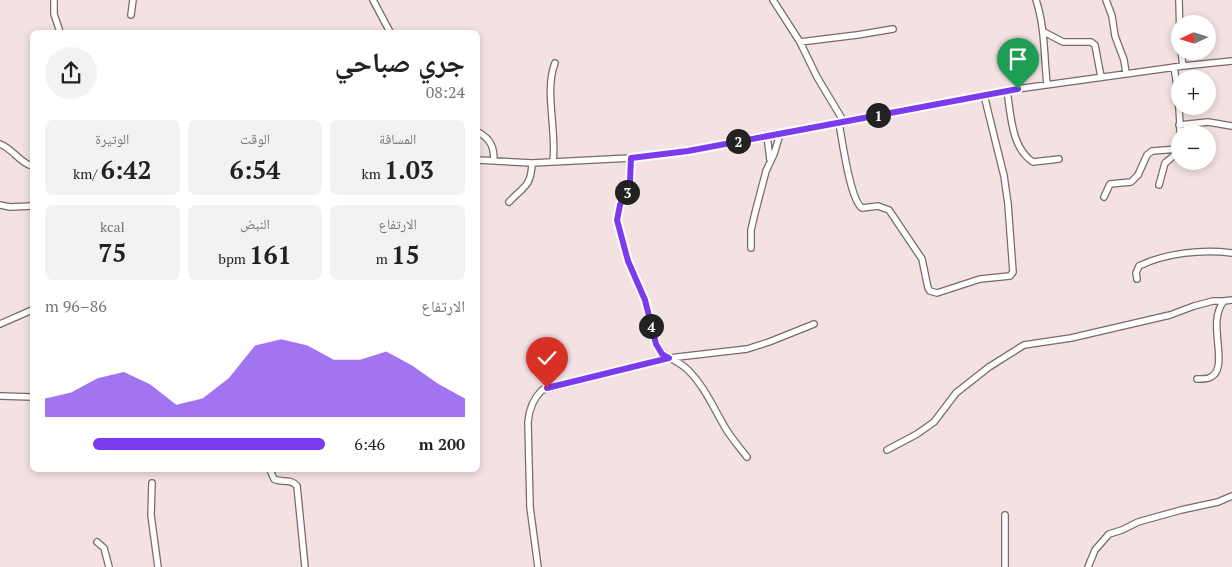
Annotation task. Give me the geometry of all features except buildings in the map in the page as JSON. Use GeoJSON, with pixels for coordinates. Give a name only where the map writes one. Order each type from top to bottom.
{"type":"FeatureCollection","features":[{"type":"Feature","properties":{"kind":"street"},"geometry":{"type":"LineString","coordinates":[[54,0],[54,14],[59,30]]}},
{"type":"Feature","properties":{"kind":"street"},"geometry":{"type":"LineString","coordinates":[[130,15],[133,0]]}},
{"type":"Feature","properties":{"kind":"street"},"geometry":{"type":"LineString","coordinates":[[373,0],[389,30]]}},
{"type":"Feature","properties":{"kind":"street"},"geometry":{"type":"LineString","coordinates":[[773,0],[800,42],[841,122],[846,164],[858,206],[862,208],[878,206],[889,210],[922,258],[928,288],[936,293],[980,280],[1010,276],[1013,272],[1004,176],[984,95]]}},
{"type":"Feature","properties":{"kind":"street"},"geometry":{"type":"LineString","coordinates":[[1036,0],[1044,32],[1047,84]]}},
{"type":"Feature","properties":{"kind":"street"},"geometry":{"type":"LineString","coordinates":[[1106,0],[1112,16],[1115,36],[1124,60],[1126,73]]}},
{"type":"Feature","properties":{"kind":"street"},"geometry":{"type":"LineString","coordinates":[[1179,0],[1179,15]]}},
{"type":"Feature","properties":{"kind":"street"},"geometry":{"type":"LineString","coordinates":[[800,42],[893,29]]}},
{"type":"Feature","properties":{"kind":"street"},"geometry":{"type":"LineString","coordinates":[[1044,32],[1063,42],[1092,42],[1095,46],[1101,77]]}},
{"type":"Feature","properties":{"kind":"street"},"geometry":{"type":"LineString","coordinates":[[1182,60],[1183,66]]}},
{"type":"Feature","properties":{"kind":"street"},"geometry":{"type":"LineString","coordinates":[[480,160],[532,163],[631,158],[688,151],[1047,84],[1232,61]]}},
{"type":"Feature","properties":{"kind":"street"},"geometry":{"type":"LineString","coordinates":[[553,162],[554,130],[551,92],[555,63]]}},
{"type":"Feature","properties":{"kind":"street"},"geometry":{"type":"LineString","coordinates":[[1174,67],[1179,125],[1208,122],[1232,126]]}},
{"type":"Feature","properties":{"kind":"street"},"geometry":{"type":"LineString","coordinates":[[1007,91],[1019,149],[1033,162],[1059,159]]}},
{"type":"Feature","properties":{"kind":"street"},"geometry":{"type":"LineString","coordinates":[[480,134],[493,147],[494,161]]}},
{"type":"Feature","properties":{"kind":"street"},"geometry":{"type":"LineString","coordinates":[[751,248],[751,230],[764,176],[780,134]]}},
{"type":"Feature","properties":{"kind":"street"},"geometry":{"type":"LineString","coordinates":[[767,135],[770,162]]}},
{"type":"Feature","properties":{"kind":"street"},"geometry":{"type":"LineString","coordinates":[[0,144],[8,148],[24,163],[30,165]]}},
{"type":"Feature","properties":{"kind":"street"},"geometry":{"type":"LineString","coordinates":[[1104,197],[1110,184],[1131,182],[1138,175],[1147,155],[1152,151],[1171,149]]}},
{"type":"Feature","properties":{"kind":"street"},"geometry":{"type":"LineString","coordinates":[[631,158],[630,182],[620,205],[617,220],[628,261],[645,300],[656,344],[662,354],[681,364],[698,381],[727,431],[747,457]]}},
{"type":"Feature","properties":{"kind":"street"},"geometry":{"type":"LineString","coordinates":[[1159,186],[1165,163],[1171,159]]}},
{"type":"Feature","properties":{"kind":"street"},"geometry":{"type":"LineString","coordinates":[[509,202],[528,184],[532,174],[532,163]]}},
{"type":"Feature","properties":{"kind":"street"},"geometry":{"type":"LineString","coordinates":[[0,205],[10,207],[30,206]]}},
{"type":"Feature","properties":{"kind":"street"},"geometry":{"type":"LineString","coordinates":[[1137,279],[1136,273],[1140,266],[1167,256],[1194,253],[1232,254]]}},
{"type":"Feature","properties":{"kind":"street"},"geometry":{"type":"LineString","coordinates":[[887,450],[934,422],[956,393],[989,367],[1024,345],[1071,338],[1170,315],[1213,301],[1232,300]]}},
{"type":"Feature","properties":{"kind":"street"},"geometry":{"type":"LineString","coordinates":[[1197,379],[1208,378],[1213,375],[1219,364],[1216,316],[1224,301]]}},
{"type":"Feature","properties":{"kind":"street"},"geometry":{"type":"LineString","coordinates":[[0,324],[30,311]]}},
{"type":"Feature","properties":{"kind":"street"},"geometry":{"type":"LineString","coordinates":[[538,567],[530,508],[528,422],[533,400],[542,390],[669,358],[747,349],[814,324]]}},
{"type":"Feature","properties":{"kind":"street"},"geometry":{"type":"LineString","coordinates":[[0,396],[30,396]]}},
{"type":"Feature","properties":{"kind":"street"},"geometry":{"type":"LineString","coordinates":[[271,472],[274,479],[292,482],[297,486],[305,567]]}},
{"type":"Feature","properties":{"kind":"street"},"geometry":{"type":"LineString","coordinates":[[152,483],[151,515],[158,567]]}},
{"type":"Feature","properties":{"kind":"street"},"geometry":{"type":"LineString","coordinates":[[1088,567],[1100,543],[1109,534],[1138,522],[1218,502],[1232,496]]}},
{"type":"Feature","properties":{"kind":"street"},"geometry":{"type":"LineString","coordinates":[[1005,515],[1005,567]]}},
{"type":"Feature","properties":{"kind":"street"},"geometry":{"type":"LineString","coordinates":[[97,542],[104,548],[109,567]]}},
{"type":"Feature","properties":{"kind":"route"},"geometry":{"type":"LineString","coordinates":[[547,388],[669,358],[662,354],[656,344],[645,300],[628,261],[617,220],[617,212],[630,182],[631,158],[688,151],[1018,89]]}}]}
